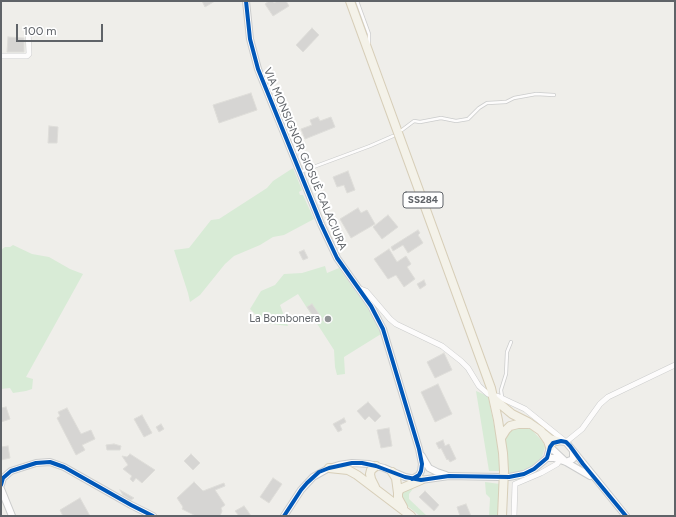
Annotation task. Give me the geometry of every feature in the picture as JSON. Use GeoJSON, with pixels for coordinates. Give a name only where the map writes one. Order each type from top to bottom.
{"type":"FeatureCollection","features":[{"type":"Feature","properties":{"kind":"main road","name":"SS284"},"geometry":{"type":"LineString","coordinates":[[350,1],[495,396],[504,471],[502,516]]}},
{"type":"Feature","properties":{"kind":"main road"},"geometry":{"type":"LineString","coordinates":[[495,396],[512,414],[535,426],[550,439],[562,441]]}},
{"type":"Feature","properties":{"kind":"main road"},"geometry":{"type":"LineString","coordinates":[[501,438],[506,430],[514,424],[535,426]]}},
{"type":"Feature","properties":{"kind":"main road"},"geometry":{"type":"LineString","coordinates":[[544,434],[550,447]]}},
{"type":"Feature","properties":{"kind":"main road"},"geometry":{"type":"LineString","coordinates":[[376,466],[371,470],[370,474],[371,479],[378,490]]}},
{"type":"Feature","properties":{"kind":"main road"},"geometry":{"type":"LineString","coordinates":[[329,468],[344,470],[352,473],[378,490],[410,515]]}},
{"type":"Feature","properties":{"kind":"main road"},"geometry":{"type":"LineString","coordinates":[[392,472],[398,484],[399,502],[410,515]]}},
{"type":"Feature","properties":{"kind":"main road"},"geometry":{"type":"LineString","coordinates":[[398,493],[404,487],[425,479]]}},
{"type":"Feature","properties":{"kind":"street","name":"VIA MONSIGNOR GIOSUÈ CALACIURA"},"geometry":{"type":"LineString","coordinates":[[246,1],[249,33],[258,69],[321,224],[337,258],[377,316],[383,329],[424,465],[430,471],[425,479]]}},
{"type":"Feature","properties":{"kind":"street"},"geometry":{"type":"LineString","coordinates":[[1,56],[27,56],[29,54],[28,30]]}},
{"type":"Feature","properties":{"kind":"street"},"geometry":{"type":"LineString","coordinates":[[358,288],[366,291],[396,324],[442,346],[461,361],[468,368],[479,386],[495,396],[525,409],[573,451],[626,516]]}},
{"type":"Feature","properties":{"kind":"street"},"geometry":{"type":"LineString","coordinates":[[509,477],[524,474],[534,469],[547,458],[550,447],[553,443],[562,441],[582,429],[600,404],[608,397],[675,365]]}},
{"type":"Feature","properties":{"kind":"street"},"geometry":{"type":"LineString","coordinates":[[550,447],[563,461]]}},
{"type":"Feature","properties":{"kind":"street"},"geometry":{"type":"LineString","coordinates":[[514,516],[515,484],[542,473],[563,461],[572,459],[573,451]]}},
{"type":"Feature","properties":{"kind":"street"},"geometry":{"type":"LineString","coordinates":[[547,458],[563,461],[575,466],[599,483]]}},
{"type":"Feature","properties":{"kind":"street"},"geometry":{"type":"LineString","coordinates":[[1,485],[3,478],[12,471],[36,463],[50,462],[64,467],[131,506],[153,516]]}},
{"type":"Feature","properties":{"kind":"street"},"geometry":{"type":"LineString","coordinates":[[284,516],[301,490],[319,472],[329,468],[352,463],[376,466],[412,479],[450,476],[498,477]]}},
{"type":"Feature","properties":{"kind":"street"},"geometry":{"type":"LineString","coordinates":[[412,479],[419,475],[424,465],[437,472],[450,476]]}},
{"type":"Feature","properties":{"kind":"street"},"geometry":{"type":"LineString","coordinates":[[1,489],[12,516]]}},
{"type":"Feature","properties":{"kind":"lane"},"geometry":{"type":"LineString","coordinates":[[357,1],[369,34],[369,52]]}},
{"type":"Feature","properties":{"kind":"lane"},"geometry":{"type":"LineString","coordinates":[[402,130],[414,121],[420,122],[441,118],[456,121],[468,119],[479,108],[488,103],[506,102],[514,98],[536,94],[554,95]]}},
{"type":"Feature","properties":{"kind":"lane"},"geometry":{"type":"LineString","coordinates":[[300,172],[393,136]]}},
{"type":"Feature","properties":{"kind":"lane"},"geometry":{"type":"LineString","coordinates":[[495,396],[501,390],[506,374],[506,352],[511,342]]}},
{"type":"Feature","properties":{"kind":"green space"},"geometry":{"type":"Polygon","coordinates":[[[293,168],[302,190],[299,192],[300,195],[303,195],[314,219],[284,235],[273,237],[260,245],[234,256],[225,264],[200,295],[190,302],[174,250],[189,248],[211,220],[219,219],[267,188],[273,181],[293,168]]]}},
{"type":"Feature","properties":{"kind":"green space"},"geometry":{"type":"Polygon","coordinates":[[[13,245],[32,254],[49,257],[70,269],[83,274],[26,377],[33,379],[32,389],[13,393],[10,388],[1,389],[1,250],[5,247],[10,247],[13,245]]]}},
{"type":"Feature","properties":{"kind":"green space"},"geometry":{"type":"Polygon","coordinates":[[[325,266],[327,273],[339,268],[367,307],[381,334],[344,357],[345,374],[337,375],[334,350],[298,294],[280,305],[288,326],[264,323],[250,309],[261,291],[275,285],[284,274],[302,273],[325,266]]]}},
{"type":"Feature","properties":{"kind":"green space"},"geometry":{"type":"Polygon","coordinates":[[[476,391],[488,396],[497,439],[500,471],[489,471],[476,391]]]}},
{"type":"Feature","properties":{"kind":"green space"},"geometry":{"type":"Polygon","coordinates":[[[514,427],[525,427],[532,430],[543,442],[545,447],[542,457],[531,467],[508,474],[505,439],[507,433],[514,427]]]}},
{"type":"Feature","properties":{"kind":"green space"},"geometry":{"type":"Polygon","coordinates":[[[485,482],[500,484],[498,516],[489,516],[490,498],[486,494],[485,482]]]}},
{"type":"Feature","properties":{"kind":"green space"},"geometry":{"type":"Polygon","coordinates":[[[415,486],[409,494],[409,499],[427,516],[420,516],[401,501],[402,491],[415,486]]]}},
{"type":"Feature","properties":{"kind":"building"},"geometry":{"type":"Polygon","coordinates":[[[202,1],[215,1],[205,7],[202,1]]]}},
{"type":"Feature","properties":{"kind":"building"},"geometry":{"type":"Polygon","coordinates":[[[269,1],[273,1],[274,3],[277,1],[286,1],[289,6],[273,16],[265,4],[269,1]]]}},
{"type":"Feature","properties":{"kind":"building"},"geometry":{"type":"Polygon","coordinates":[[[312,28],[319,35],[303,52],[296,45],[312,28]]]}},
{"type":"Feature","properties":{"kind":"building"},"geometry":{"type":"Polygon","coordinates":[[[8,37],[24,38],[24,52],[7,52],[8,37]]]}},
{"type":"Feature","properties":{"kind":"building"},"geometry":{"type":"Polygon","coordinates":[[[251,93],[257,110],[219,123],[213,105],[251,93]]]}},
{"type":"Feature","properties":{"kind":"building"},"geometry":{"type":"Polygon","coordinates":[[[318,117],[320,121],[331,117],[335,127],[305,139],[301,129],[312,125],[310,120],[318,117]]]}},
{"type":"Feature","properties":{"kind":"building"},"geometry":{"type":"Polygon","coordinates":[[[49,126],[58,127],[57,143],[48,143],[49,126]]]}},
{"type":"Feature","properties":{"kind":"building"},"geometry":{"type":"Polygon","coordinates":[[[305,154],[307,160],[302,162],[300,157],[305,154]]]}},
{"type":"Feature","properties":{"kind":"building"},"geometry":{"type":"Polygon","coordinates":[[[348,171],[355,190],[347,193],[344,185],[337,187],[333,177],[348,171]]]}},
{"type":"Feature","properties":{"kind":"building"},"geometry":{"type":"Polygon","coordinates":[[[358,208],[361,213],[367,210],[375,224],[351,238],[340,219],[358,208]]]}},
{"type":"Feature","properties":{"kind":"building"},"geometry":{"type":"Polygon","coordinates":[[[388,215],[398,227],[382,239],[373,227],[388,215]]]}},
{"type":"Feature","properties":{"kind":"building"},"geometry":{"type":"Polygon","coordinates":[[[418,230],[420,233],[418,235],[423,243],[408,253],[403,245],[393,251],[391,247],[418,230]]]}},
{"type":"Feature","properties":{"kind":"building"},"geometry":{"type":"Polygon","coordinates":[[[389,249],[397,262],[406,256],[411,264],[407,267],[415,279],[404,287],[396,275],[388,279],[374,259],[389,249]]]}},
{"type":"Feature","properties":{"kind":"building"},"geometry":{"type":"Polygon","coordinates":[[[304,250],[308,258],[303,260],[299,252],[304,250]]]}},
{"type":"Feature","properties":{"kind":"building"},"geometry":{"type":"Polygon","coordinates":[[[424,280],[426,285],[420,289],[417,284],[424,280]]]}},
{"type":"Feature","properties":{"kind":"building"},"geometry":{"type":"Polygon","coordinates":[[[312,304],[323,320],[318,323],[307,307],[312,304]]]}},
{"type":"Feature","properties":{"kind":"building"},"geometry":{"type":"Polygon","coordinates":[[[444,353],[452,370],[435,378],[427,362],[444,353]]]}},
{"type":"Feature","properties":{"kind":"building"},"geometry":{"type":"Polygon","coordinates":[[[438,384],[452,414],[435,422],[421,392],[438,384]]]}},
{"type":"Feature","properties":{"kind":"building"},"geometry":{"type":"Polygon","coordinates":[[[368,402],[381,416],[375,422],[369,416],[365,420],[357,411],[368,402]]]}},
{"type":"Feature","properties":{"kind":"building"},"geometry":{"type":"Polygon","coordinates":[[[6,407],[10,419],[1,422],[1,408],[6,407]]]}},
{"type":"Feature","properties":{"kind":"building"},"geometry":{"type":"Polygon","coordinates":[[[67,408],[81,434],[91,430],[95,439],[82,445],[85,450],[76,455],[57,418],[60,416],[58,412],[67,408]]]}},
{"type":"Feature","properties":{"kind":"building"},"geometry":{"type":"Polygon","coordinates":[[[142,415],[152,433],[144,437],[134,419],[142,415]]]}},
{"type":"Feature","properties":{"kind":"building"},"geometry":{"type":"Polygon","coordinates":[[[344,418],[346,422],[340,425],[342,430],[338,432],[333,424],[344,418]]]}},
{"type":"Feature","properties":{"kind":"building"},"geometry":{"type":"Polygon","coordinates":[[[161,424],[164,429],[159,432],[156,427],[161,424]]]}},
{"type":"Feature","properties":{"kind":"building"},"geometry":{"type":"Polygon","coordinates":[[[389,428],[392,446],[381,448],[377,430],[389,428]]]}},
{"type":"Feature","properties":{"kind":"building"},"geometry":{"type":"Polygon","coordinates":[[[443,440],[445,446],[449,444],[456,459],[450,462],[448,459],[447,460],[441,448],[439,449],[436,443],[443,440]]]}},
{"type":"Feature","properties":{"kind":"building"},"geometry":{"type":"Polygon","coordinates":[[[114,444],[121,446],[120,450],[107,450],[106,445],[114,444]]]}},
{"type":"Feature","properties":{"kind":"building"},"geometry":{"type":"Polygon","coordinates":[[[8,446],[10,458],[1,460],[1,447],[8,446]]]}},
{"type":"Feature","properties":{"kind":"building"},"geometry":{"type":"Polygon","coordinates":[[[130,454],[155,470],[142,483],[136,478],[133,482],[130,479],[132,476],[123,469],[128,465],[122,456],[127,457],[130,454]]]}},
{"type":"Feature","properties":{"kind":"building"},"geometry":{"type":"Polygon","coordinates":[[[191,454],[200,463],[193,470],[184,461],[191,454]]]}},
{"type":"Feature","properties":{"kind":"building"},"geometry":{"type":"Polygon","coordinates":[[[273,478],[282,484],[269,503],[260,497],[273,478]]]}},
{"type":"Feature","properties":{"kind":"building"},"geometry":{"type":"Polygon","coordinates":[[[194,482],[203,491],[224,483],[225,486],[215,490],[225,505],[221,508],[222,511],[220,516],[196,516],[182,509],[183,507],[177,498],[194,482]]]}},
{"type":"Feature","properties":{"kind":"building"},"geometry":{"type":"Polygon","coordinates":[[[120,490],[134,498],[131,500],[123,495],[120,490]]]}},
{"type":"Feature","properties":{"kind":"building"},"geometry":{"type":"Polygon","coordinates":[[[425,491],[439,505],[434,511],[419,497],[425,491]]]}},
{"type":"Feature","properties":{"kind":"building"},"geometry":{"type":"Polygon","coordinates":[[[80,498],[90,516],[63,516],[60,510],[80,498]]]}},
{"type":"Feature","properties":{"kind":"building"},"geometry":{"type":"Polygon","coordinates":[[[466,504],[471,516],[460,516],[457,507],[466,504]]]}},
{"type":"Feature","properties":{"kind":"building"},"geometry":{"type":"Polygon","coordinates":[[[244,506],[251,516],[239,516],[235,511],[244,506]]]}},
{"type":"Feature","properties":{"kind":"cycle path"},"geometry":{"type":"LineString","coordinates":[[246,1],[250,39],[258,69],[321,224],[337,258],[371,306],[383,329],[419,449],[422,464],[419,475],[412,479]]}},
{"type":"Feature","properties":{"kind":"cycle path"},"geometry":{"type":"LineString","coordinates":[[284,516],[307,483],[319,472],[329,468],[352,463],[362,463],[376,466],[405,477],[421,480],[449,476],[509,477],[524,474],[534,469],[547,458],[550,447],[553,443],[561,441],[566,442],[570,446],[626,516]]}},
{"type":"Feature","properties":{"kind":"cycle path"},"geometry":{"type":"LineString","coordinates":[[1,485],[3,478],[11,471],[36,463],[50,462],[64,467],[153,516]]}},
{"type":"Feature","properties":{"kind":"place","name":"La Bombonera"},"geometry":{"type":"Point","coordinates":[328,319]}}]}
